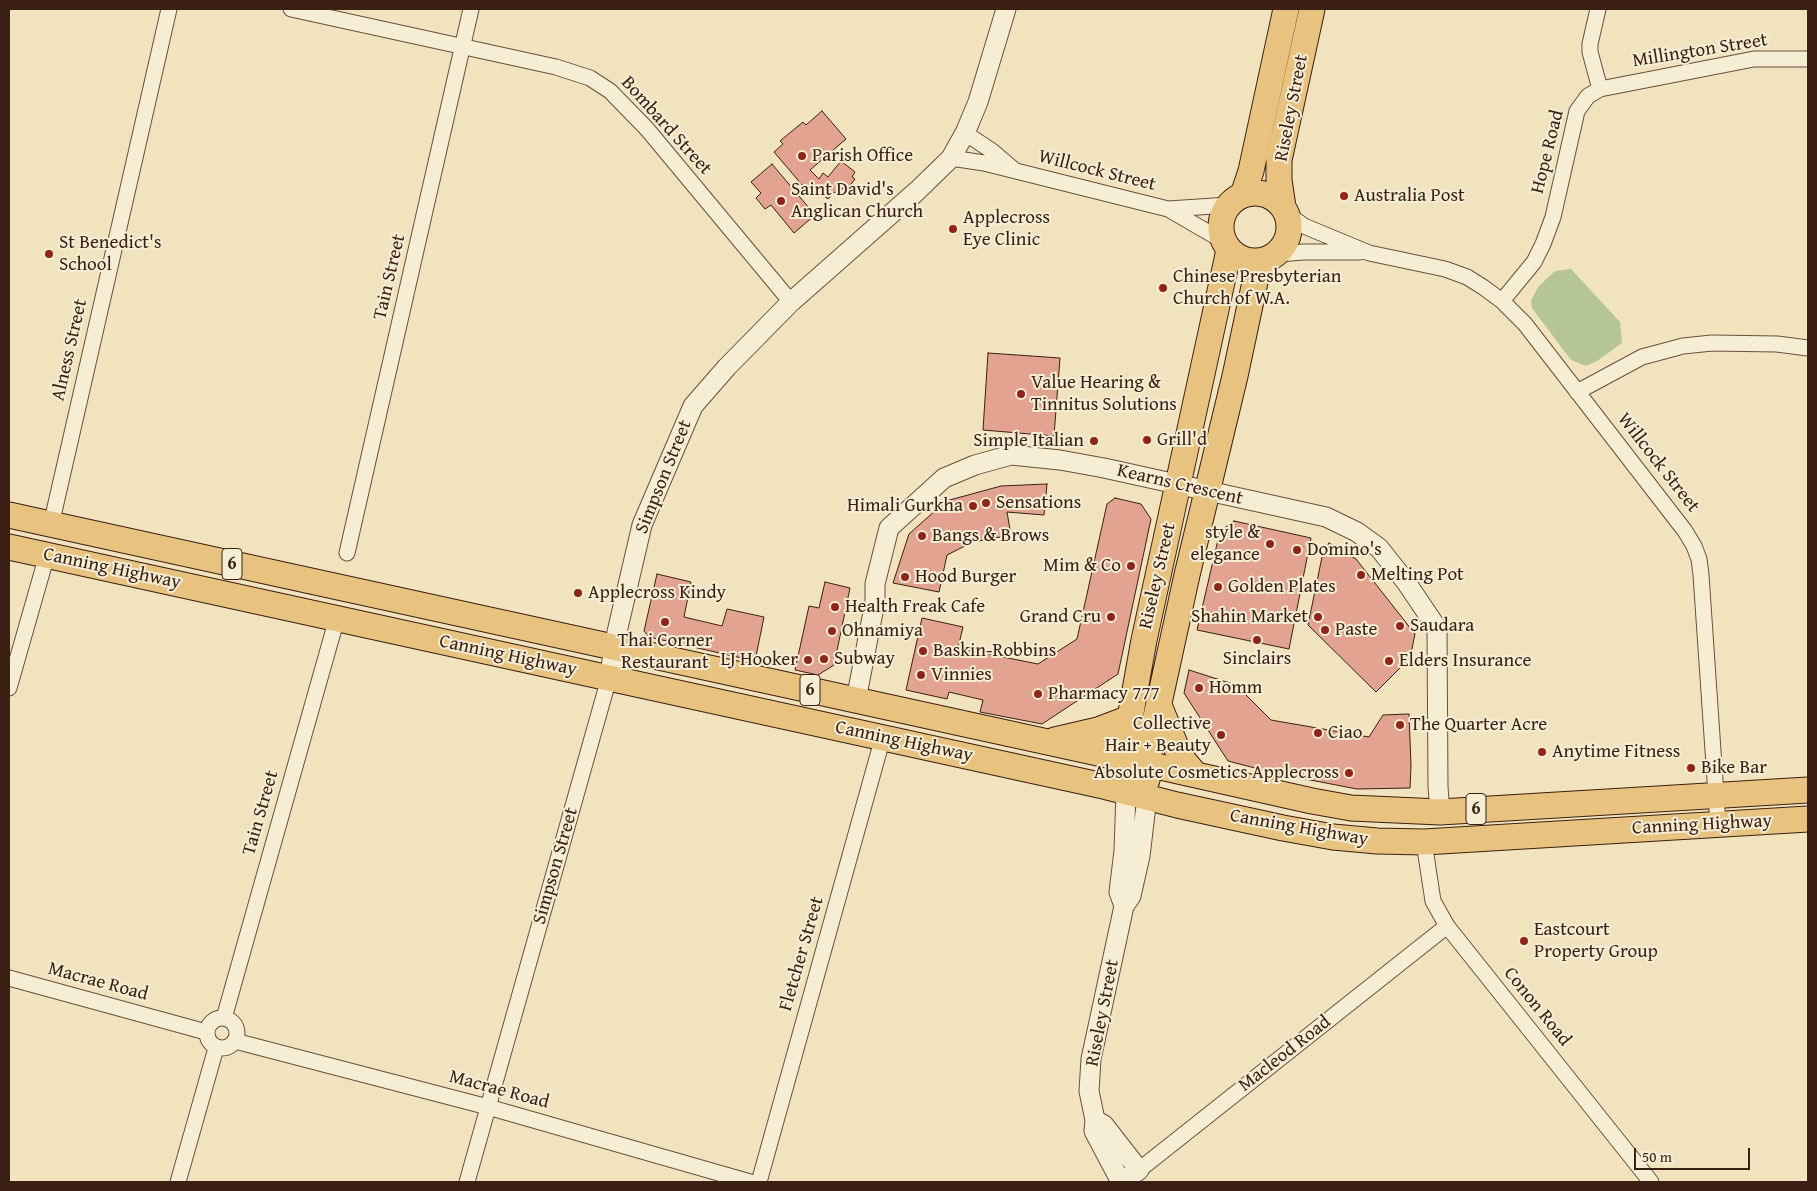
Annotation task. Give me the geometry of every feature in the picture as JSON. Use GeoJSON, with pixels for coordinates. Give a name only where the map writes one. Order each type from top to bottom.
{"type":"FeatureCollection","features":[{"type":"Feature","properties":{"kind":"highway","name":"Riseley Street"},"geometry":{"type":"LineString","coordinates":[[1136,794],[1138,762],[1130,718],[1144,640],[1179,485],[1227,246],[1221,228],[1223,216],[1236,200],[1250,174],[1286,9]]}},
{"type":"Feature","properties":{"kind":"highway","name":"Riseley Street"},"geometry":{"type":"LineString","coordinates":[[1138,762],[1150,744],[1235,376],[1256,275],[1283,248],[1289,235],[1289,222],[1279,180],[1280,160],[1312,9]]}},
{"type":"Feature","properties":{"kind":"highway"},"geometry":{"type":"LineString","coordinates":[[1236,200],[1256,193],[1273,198],[1285,210]]}},
{"type":"Feature","properties":{"kind":"highway"},"geometry":{"type":"LineString","coordinates":[[1227,246],[1241,259],[1254,262],[1273,257]]}},
{"type":"Feature","properties":{"kind":"highway","name":"Canning Highway"},"geometry":{"type":"LineString","coordinates":[[9,515],[1351,808],[1440,812],[1808,790]]}},
{"type":"Feature","properties":{"kind":"highway","name":"Canning Highway"},"geometry":{"type":"LineString","coordinates":[[9,547],[883,737],[1283,828],[1333,837],[1378,841],[1424,842],[1808,819]]}},
{"type":"Feature","properties":{"kind":"highway"},"geometry":{"type":"LineString","coordinates":[[1159,705],[1184,761],[1195,774]]}},
{"type":"Feature","properties":{"kind":"highway"},"geometry":{"type":"LineString","coordinates":[[1048,742],[1098,730],[1130,718]]}},
{"type":"Feature","properties":{"kind":"street","name":"Alness Street"},"geometry":{"type":"LineString","coordinates":[[51,525],[170,9]]}},
{"type":"Feature","properties":{"kind":"street","name":"Bombard Street"},"geometry":{"type":"LineString","coordinates":[[290,9],[556,67],[590,78],[610,91],[647,129],[791,302]]}},
{"type":"Feature","properties":{"kind":"street","name":"Tain Street"},"geometry":{"type":"LineString","coordinates":[[347,553],[464,47],[471,9]]}},
{"type":"Feature","properties":{"kind":"street","name":"Simpson Street"},"geometry":{"type":"LineString","coordinates":[[467,1182],[609,678],[614,647],[642,525],[693,406],[727,367],[791,302],[917,191],[951,158],[965,133],[978,102],[1006,9]]}},
{"type":"Feature","properties":{"kind":"street"},"geometry":{"type":"LineString","coordinates":[[1598,9],[1590,52],[1600,89]]}},
{"type":"Feature","properties":{"kind":"street","name":"Millington Street"},"geometry":{"type":"LineString","coordinates":[[1600,89],[1754,59],[1808,59]]}},
{"type":"Feature","properties":{"kind":"street","name":"Hope Road"},"geometry":{"type":"LineString","coordinates":[[1502,301],[1534,262],[1543,244],[1553,217],[1577,111],[1588,96],[1600,89]]}},
{"type":"Feature","properties":{"kind":"street","name":"Willcock Street"},"geometry":{"type":"LineString","coordinates":[[965,133],[992,150],[1017,172]]}},
{"type":"Feature","properties":{"kind":"street","name":"Willcock Street"},"geometry":{"type":"LineString","coordinates":[[951,158],[984,163],[1168,209],[1227,246]]}},
{"type":"Feature","properties":{"kind":"street","name":"Willcock Street"},"geometry":{"type":"LineString","coordinates":[[1168,209],[1236,200]]}},
{"type":"Feature","properties":{"kind":"street","name":"Willcock Street"},"geometry":{"type":"LineString","coordinates":[[1285,210],[1310,228],[1369,252],[1459,274],[1483,286],[1502,301],[1525,324],[1685,531],[1697,552],[1701,575],[1718,824]]}},
{"type":"Feature","properties":{"kind":"street","name":"Willcock Street"},"geometry":{"type":"LineString","coordinates":[[1273,257],[1304,252],[1369,252]]}},
{"type":"Feature","properties":{"kind":"street"},"geometry":{"type":"LineString","coordinates":[[1577,392],[1642,357],[1683,346],[1712,343],[1777,344],[1808,348]]}},
{"type":"Feature","properties":{"kind":"street","name":"Kearns Crescent"},"geometry":{"type":"LineString","coordinates":[[856,700],[875,602],[876,584],[889,528],[944,478],[975,465],[1012,455],[1068,461],[1326,517],[1356,532],[1379,548],[1406,582],[1437,628],[1438,787],[1440,812]]}},
{"type":"Feature","properties":{"kind":"street"},"geometry":{"type":"LineString","coordinates":[[9,688],[47,555]]}},
{"type":"Feature","properties":{"kind":"street","name":"Tain Street"},"geometry":{"type":"LineString","coordinates":[[224,1018],[336,618]]}},
{"type":"Feature","properties":{"kind":"street","name":"Fletcher Street"},"geometry":{"type":"LineString","coordinates":[[759,1182],[883,737]]}},
{"type":"Feature","properties":{"kind":"street","name":"Riseley Street"},"geometry":{"type":"LineString","coordinates":[[1122,1182],[1094,1131],[1089,1091],[1091,1060],[1124,906],[1119,892],[1124,851],[1136,794]]}},
{"type":"Feature","properties":{"kind":"street","name":"Conon Road"},"geometry":{"type":"LineString","coordinates":[[1424,842],[1433,901],[1447,926],[1651,1182]]}},
{"type":"Feature","properties":{"kind":"street","name":"Macleod Road"},"geometry":{"type":"LineString","coordinates":[[1122,1182],[1447,926]]}},
{"type":"Feature","properties":{"kind":"street","name":"Macrae Road"},"geometry":{"type":"LineString","coordinates":[[9,978],[206,1032]]}},
{"type":"Feature","properties":{"kind":"street"},"geometry":{"type":"LineString","coordinates":[[224,1018],[236,1026],[237,1031],[235,1041],[226,1048],[216,1048],[209,1042],[206,1032],[210,1023],[224,1018]]}},
{"type":"Feature","properties":{"kind":"street","name":"Macrae Road"},"geometry":{"type":"LineString","coordinates":[[235,1041],[488,1107],[750,1182]]}},
{"type":"Feature","properties":{"kind":"street"},"geometry":{"type":"LineString","coordinates":[[178,1182],[216,1048]]}},
{"type":"Feature","properties":{"kind":"street"},"geometry":{"type":"LineString","coordinates":[[1094,1120],[1104,1125],[1139,1170]]}},
{"type":"Feature","properties":{"kind":"green space"},"geometry":{"type":"Polygon","coordinates":[[[1571,269],[1620,322],[1622,343],[1597,361],[1586,366],[1571,360],[1532,308],[1531,301],[1538,287],[1555,271],[1571,269]]]}},
{"type":"Feature","properties":{"kind":"building","name":"Parish Office"},"geometry":{"type":"Polygon","coordinates":[[[822,111],[846,139],[810,170],[819,179],[823,173],[828,177],[841,161],[855,172],[852,177],[855,179],[848,188],[845,185],[838,195],[834,192],[828,199],[819,192],[816,196],[803,186],[774,152],[783,144],[780,141],[803,122],[806,125],[822,111]]]}},
{"type":"Feature","properties":{"kind":"building","name":"Saint David's Anglican Church"},"geometry":{"type":"Polygon","coordinates":[[[772,164],[815,215],[794,233],[771,205],[765,209],[756,198],[761,193],[751,182],[772,164]]]}},
{"type":"Feature","properties":{"kind":"building","name":"Value Hearing & Tinnitus Solutions"},"geometry":{"type":"Polygon","coordinates":[[[988,353],[1060,358],[1054,436],[983,430],[988,353]]]}},
{"type":"Feature","properties":{"kind":"building"},"geometry":{"type":"Polygon","coordinates":[[[1047,484],[1044,515],[1007,512],[1011,535],[973,542],[947,555],[939,592],[893,583],[909,534],[946,501],[1001,486],[1047,484]]]}},
{"type":"Feature","properties":{"kind":"building"},"geometry":{"type":"Polygon","coordinates":[[[1115,498],[1141,504],[1151,519],[1118,674],[1042,724],[980,712],[983,700],[949,692],[947,699],[906,690],[922,618],[963,627],[958,648],[1038,664],[1077,639],[1107,504],[1115,498]]]}},
{"type":"Feature","properties":{"kind":"building"},"geometry":{"type":"Polygon","coordinates":[[[1234,521],[1311,538],[1289,649],[1197,630],[1220,531],[1234,521]]]}},
{"type":"Feature","properties":{"kind":"building"},"geometry":{"type":"Polygon","coordinates":[[[1329,543],[1356,559],[1415,634],[1410,658],[1376,692],[1308,625],[1322,557],[1329,543]]]}},
{"type":"Feature","properties":{"kind":"building"},"geometry":{"type":"Polygon","coordinates":[[[657,574],[691,582],[684,617],[722,626],[727,609],[764,617],[755,661],[649,637],[644,631],[657,574]]]}},
{"type":"Feature","properties":{"kind":"building"},"geometry":{"type":"Polygon","coordinates":[[[825,582],[850,588],[834,665],[818,675],[795,670],[809,606],[819,608],[825,582]]]}},
{"type":"Feature","properties":{"kind":"building"},"geometry":{"type":"Polygon","coordinates":[[[1189,670],[1236,685],[1271,720],[1369,737],[1383,715],[1409,714],[1410,788],[1357,789],[1274,773],[1228,761],[1184,693],[1189,670]]]}},
{"type":"Feature","properties":{"kind":"place","name":"Parish Office"},"geometry":{"type":"Point","coordinates":[802,156]}},
{"type":"Feature","properties":{"kind":"place","name":"Australia Post"},"geometry":{"type":"Point","coordinates":[1344,196]}},
{"type":"Feature","properties":{"kind":"place","name":"Saint David's Anglican Church"},"geometry":{"type":"Point","coordinates":[781,201]}},
{"type":"Feature","properties":{"kind":"place","name":"Applecross Eye Clinic"},"geometry":{"type":"Point","coordinates":[953,229]}},
{"type":"Feature","properties":{"kind":"place","name":"St Benedict's School"},"geometry":{"type":"Point","coordinates":[49,254]}},
{"type":"Feature","properties":{"kind":"place","name":"Chinese Presbyterian Church of W.A."},"geometry":{"type":"Point","coordinates":[1163,288]}},
{"type":"Feature","properties":{"kind":"place","name":"Value Hearing & Tinnitus Solutions"},"geometry":{"type":"Point","coordinates":[1021,394]}},
{"type":"Feature","properties":{"kind":"place","name":"Grill'd"},"geometry":{"type":"Point","coordinates":[1147,440]}},
{"type":"Feature","properties":{"kind":"place","name":"Simple Italian"},"geometry":{"type":"Point","coordinates":[1094,441]}},
{"type":"Feature","properties":{"kind":"place","name":"Sensations"},"geometry":{"type":"Point","coordinates":[986,503]}},
{"type":"Feature","properties":{"kind":"place","name":"Himali Gurkha"},"geometry":{"type":"Point","coordinates":[973,506]}},
{"type":"Feature","properties":{"kind":"place","name":"Bangs & Brows"},"geometry":{"type":"Point","coordinates":[922,536]}},
{"type":"Feature","properties":{"kind":"place","name":"style & elegance"},"geometry":{"type":"Point","coordinates":[1270,544]}},
{"type":"Feature","properties":{"kind":"place","name":"Domino's"},"geometry":{"type":"Point","coordinates":[1297,550]}},
{"type":"Feature","properties":{"kind":"place","name":"Mim & Co"},"geometry":{"type":"Point","coordinates":[1131,566]}},
{"type":"Feature","properties":{"kind":"place","name":"Melting Pot"},"geometry":{"type":"Point","coordinates":[1361,575]}},
{"type":"Feature","properties":{"kind":"place","name":"Hood Burger"},"geometry":{"type":"Point","coordinates":[905,577]}},
{"type":"Feature","properties":{"kind":"place","name":"Golden Plates"},"geometry":{"type":"Point","coordinates":[1218,587]}},
{"type":"Feature","properties":{"kind":"place","name":"Applecross Kindy"},"geometry":{"type":"Point","coordinates":[578,593]}},
{"type":"Feature","properties":{"kind":"place","name":"Health Freak Cafe"},"geometry":{"type":"Point","coordinates":[835,607]}},
{"type":"Feature","properties":{"kind":"place","name":"Grand Cru"},"geometry":{"type":"Point","coordinates":[1111,617]}},
{"type":"Feature","properties":{"kind":"place","name":"Shahin Market"},"geometry":{"type":"Point","coordinates":[1318,617]}},
{"type":"Feature","properties":{"kind":"place","name":"Thai Corner Restaurant"},"geometry":{"type":"Point","coordinates":[665,622]}},
{"type":"Feature","properties":{"kind":"place","name":"Saudara"},"geometry":{"type":"Point","coordinates":[1400,626]}},
{"type":"Feature","properties":{"kind":"place","name":"Paste"},"geometry":{"type":"Point","coordinates":[1325,630]}},
{"type":"Feature","properties":{"kind":"place","name":"Ohnamiya"},"geometry":{"type":"Point","coordinates":[832,631]}},
{"type":"Feature","properties":{"kind":"place","name":"Sinclairs"},"geometry":{"type":"Point","coordinates":[1257,640]}},
{"type":"Feature","properties":{"kind":"place","name":"Baskin-Robbins"},"geometry":{"type":"Point","coordinates":[923,651]}},
{"type":"Feature","properties":{"kind":"place","name":"Subway"},"geometry":{"type":"Point","coordinates":[824,659]}},
{"type":"Feature","properties":{"kind":"place","name":"LJ Hooker"},"geometry":{"type":"Point","coordinates":[808,660]}},
{"type":"Feature","properties":{"kind":"place","name":"Elders Insurance"},"geometry":{"type":"Point","coordinates":[1389,661]}},
{"type":"Feature","properties":{"kind":"place","name":"Vinnies"},"geometry":{"type":"Point","coordinates":[921,675]}},
{"type":"Feature","properties":{"kind":"place","name":"Homm"},"geometry":{"type":"Point","coordinates":[1199,688]}},
{"type":"Feature","properties":{"kind":"place","name":"Pharmacy 777"},"geometry":{"type":"Point","coordinates":[1038,694]}},
{"type":"Feature","properties":{"kind":"place","name":"The Quarter Acre"},"geometry":{"type":"Point","coordinates":[1400,725]}},
{"type":"Feature","properties":{"kind":"place","name":"Ciao"},"geometry":{"type":"Point","coordinates":[1318,733]}},
{"type":"Feature","properties":{"kind":"place","name":"Collective Hair + Beauty"},"geometry":{"type":"Point","coordinates":[1221,735]}},
{"type":"Feature","properties":{"kind":"place","name":"Anytime Fitness"},"geometry":{"type":"Point","coordinates":[1542,752]}},
{"type":"Feature","properties":{"kind":"place","name":"Bike Bar"},"geometry":{"type":"Point","coordinates":[1691,768]}},
{"type":"Feature","properties":{"kind":"place","name":"Absolute Cosmetics Applecross"},"geometry":{"type":"Point","coordinates":[1349,773]}},
{"type":"Feature","properties":{"kind":"place","name":"Eastcourt Property Group"},"geometry":{"type":"Point","coordinates":[1524,941]}}]}
